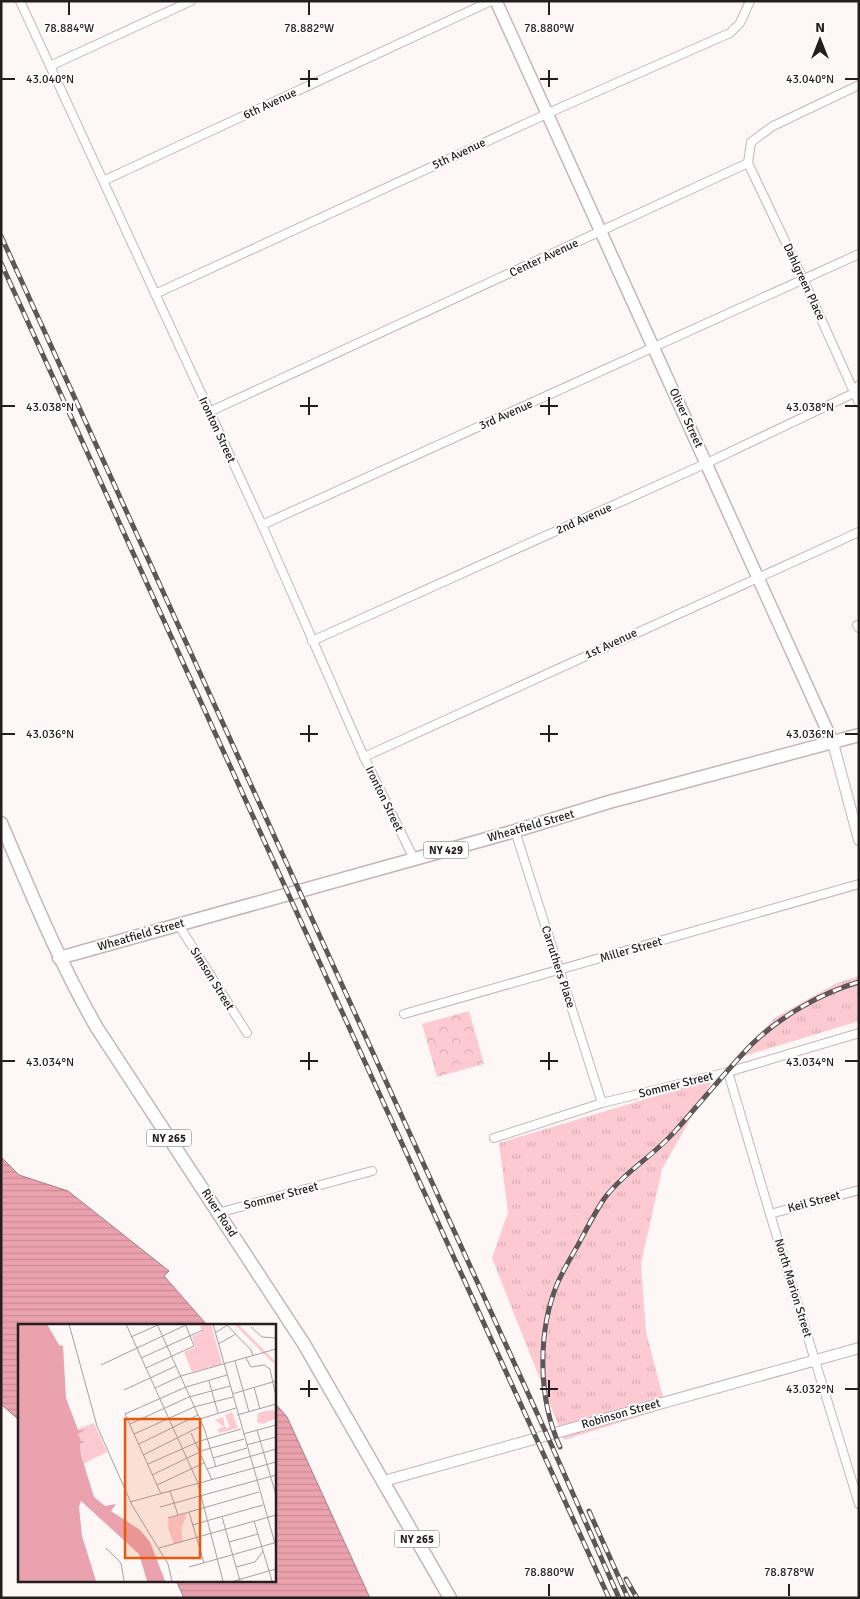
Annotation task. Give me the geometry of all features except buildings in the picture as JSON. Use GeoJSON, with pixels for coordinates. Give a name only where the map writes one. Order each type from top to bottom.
{"type":"FeatureCollection","features":[{"type":"Feature","properties":{"kind":"main road","name":"Oliver Street"},"geometry":{"type":"LineString","coordinates":[[496,1],[833,743]]}},
{"type":"Feature","properties":{"kind":"main road","name":"Wheatfield Street"},"geometry":{"type":"LineString","coordinates":[[59,958],[515,831],[609,802],[859,735]]}},
{"type":"Feature","properties":{"kind":"main road","name":"River Road"},"geometry":{"type":"LineString","coordinates":[[1,823],[59,958],[78,995],[106,1042],[304,1344],[450,1598]]}},
{"type":"Feature","properties":{"kind":"street","name":"Ironton Street"},"geometry":{"type":"LineString","coordinates":[[20,1],[262,525],[364,757],[414,859]]}},
{"type":"Feature","properties":{"kind":"street"},"geometry":{"type":"LineString","coordinates":[[50,66],[191,1]]}},
{"type":"Feature","properties":{"kind":"street","name":"6th Avenue"},"geometry":{"type":"LineString","coordinates":[[103,181],[491,1]]}},
{"type":"Feature","properties":{"kind":"street","name":"5th Avenue"},"geometry":{"type":"LineString","coordinates":[[155,294],[730,33],[740,23],[750,1]]}},
{"type":"Feature","properties":{"kind":"street"},"geometry":{"type":"LineString","coordinates":[[748,163],[751,142],[773,126],[859,85]]}},
{"type":"Feature","properties":{"kind":"street","name":"Center Avenue"},"geometry":{"type":"LineString","coordinates":[[209,412],[748,163]]}},
{"type":"Feature","properties":{"kind":"street","name":"Dahlgreen Place"},"geometry":{"type":"LineString","coordinates":[[748,163],[804,279],[859,403]]}},
{"type":"Feature","properties":{"kind":"street","name":"3rd Avenue"},"geometry":{"type":"LineString","coordinates":[[262,525],[859,254]]}},
{"type":"Feature","properties":{"kind":"street"},"geometry":{"type":"LineString","coordinates":[[854,393],[859,384]]}},
{"type":"Feature","properties":{"kind":"street","name":"2nd Avenue"},"geometry":{"type":"LineString","coordinates":[[312,641],[706,463],[854,393]]}},
{"type":"Feature","properties":{"kind":"street","name":"1st Avenue"},"geometry":{"type":"LineString","coordinates":[[364,757],[859,532]]}},
{"type":"Feature","properties":{"kind":"street","name":"Oliver Street"},"geometry":{"type":"LineString","coordinates":[[833,743],[859,840]]}},
{"type":"Feature","properties":{"kind":"street","name":"Carruthers Place"},"geometry":{"type":"LineString","coordinates":[[515,831],[602,1104]]}},
{"type":"Feature","properties":{"kind":"street","name":"Miller Street"},"geometry":{"type":"LineString","coordinates":[[404,1014],[859,884]]}},
{"type":"Feature","properties":{"kind":"street","name":"Simson Street"},"geometry":{"type":"LineString","coordinates":[[178,924],[247,1033]]}},
{"type":"Feature","properties":{"kind":"street","name":"Sommer Street"},"geometry":{"type":"LineString","coordinates":[[494,1138],[602,1104],[728,1072],[859,1033]]}},
{"type":"Feature","properties":{"kind":"street","name":"North Marion Street"},"geometry":{"type":"LineString","coordinates":[[728,1072],[859,1504]]}},
{"type":"Feature","properties":{"kind":"street","name":"Sommer Street"},"geometry":{"type":"LineString","coordinates":[[218,1212],[372,1171]]}},
{"type":"Feature","properties":{"kind":"street","name":"Keil Street"},"geometry":{"type":"LineString","coordinates":[[770,1214],[859,1190]]}},
{"type":"Feature","properties":{"kind":"street","name":"Robinson Street"},"geometry":{"type":"LineString","coordinates":[[384,1481],[859,1348]]}},
{"type":"Feature","properties":{"kind":"green space"},"geometry":{"type":"Polygon","coordinates":[[[859,976],[859,1021],[734,1059],[776,1017],[837,983],[859,976]]]}},
{"type":"Feature","properties":{"kind":"green space"},"geometry":{"type":"Polygon","coordinates":[[[469,1011],[484,1064],[437,1077],[422,1024],[469,1011]]]}},
{"type":"Feature","properties":{"kind":"green space"},"geometry":{"type":"Polygon","coordinates":[[[713,1079],[662,1169],[641,1264],[646,1332],[666,1408],[564,1440],[492,1258],[508,1212],[499,1143],[713,1079]]]}},
{"type":"Feature","properties":{"kind":"shaded area"},"geometry":{"type":"Polygon","coordinates":[[[1,1157],[19,1175],[68,1191],[169,1271],[164,1276],[206,1324],[18,1324],[18,1419],[1,1404],[1,1157]]]}},
{"type":"Feature","properties":{"kind":"shaded area"},"geometry":{"type":"Polygon","coordinates":[[[275,1403],[287,1417],[370,1598],[184,1598],[177,1582],[275,1582],[275,1403]]]}},
{"type":"Feature","properties":{"kind":"railway"},"geometry":{"type":"LineString","coordinates":[[1,236],[547,1435],[619,1598]]}},
{"type":"Feature","properties":{"kind":"railway"},"geometry":{"type":"LineString","coordinates":[[1,263],[609,1598]]}},
{"type":"Feature","properties":{"kind":"railway"},"geometry":{"type":"LineString","coordinates":[[560,1447],[547,1408],[544,1387],[543,1365],[546,1322],[558,1282],[600,1205],[621,1180],[668,1138],[742,1054],[763,1034],[789,1015],[816,999],[859,982]]}},
{"type":"Feature","properties":{"kind":"railway"},"geometry":{"type":"LineString","coordinates":[[589,1511],[628,1598]]}},
{"type":"Feature","properties":{"kind":"railway"},"geometry":{"type":"LineString","coordinates":[[626,1579],[637,1598]]}}]}
